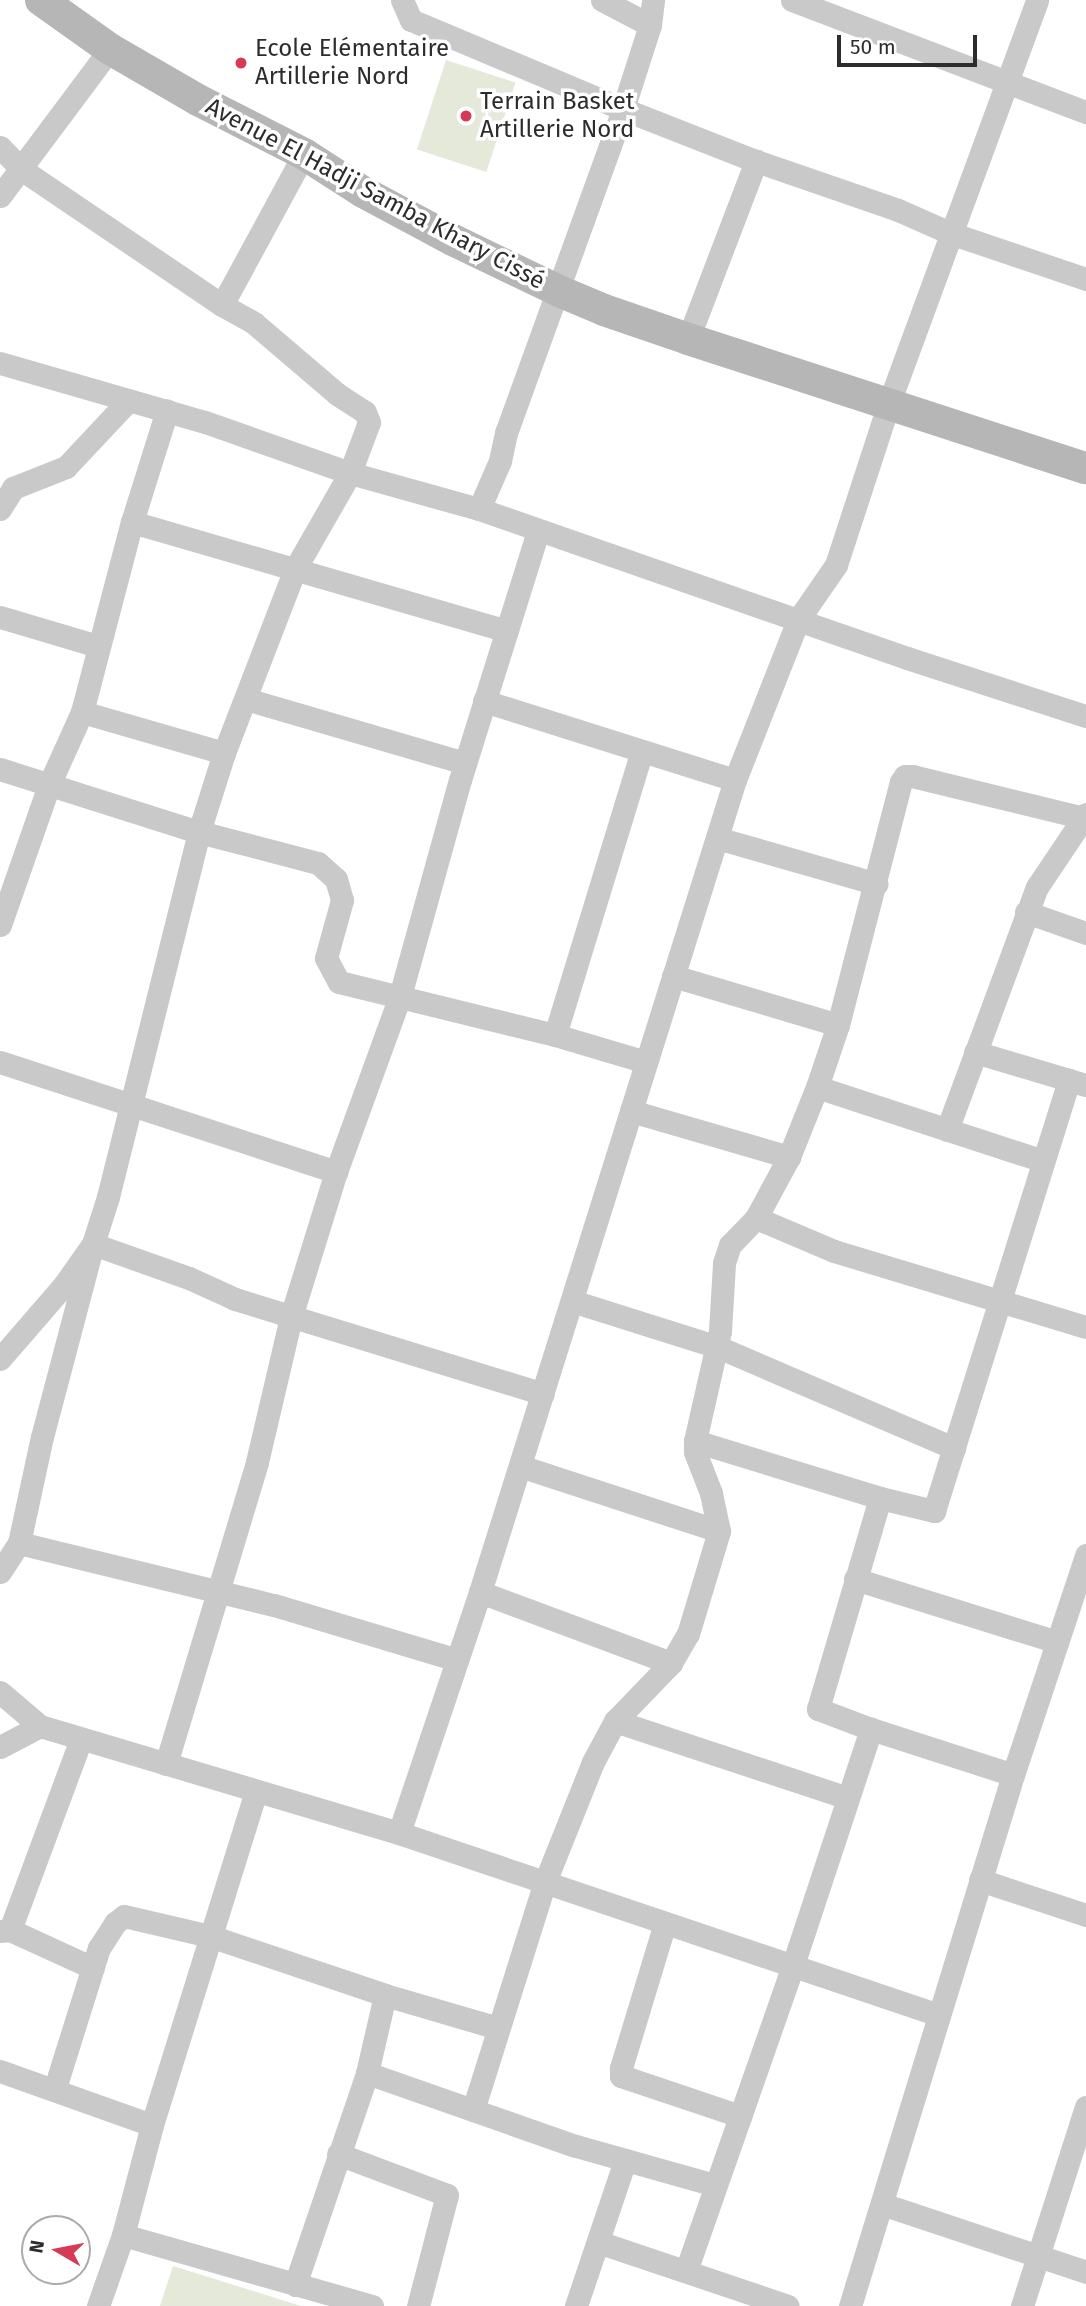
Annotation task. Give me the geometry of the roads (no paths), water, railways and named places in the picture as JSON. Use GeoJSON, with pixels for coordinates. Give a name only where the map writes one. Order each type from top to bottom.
{"type":"FeatureCollection","features":[{"type":"Feature","properties":{"kind":"street"},"geometry":{"type":"LineString","coordinates":[[402,0],[411,20],[623,109],[756,161],[898,210],[950,233],[1086,279]]}},
{"type":"Feature","properties":{"kind":"street"},"geometry":{"type":"LineString","coordinates":[[602,0],[650,25]]}},
{"type":"Feature","properties":{"kind":"street"},"geometry":{"type":"LineString","coordinates":[[478,509],[500,461],[506,433],[623,109],[650,25],[653,0]]}},
{"type":"Feature","properties":{"kind":"street"},"geometry":{"type":"LineString","coordinates":[[792,0],[1086,112]]}},
{"type":"Feature","properties":{"kind":"street"},"geometry":{"type":"LineString","coordinates":[[399,1833],[480,1592],[735,780],[798,620],[836,565],[889,403],[1037,0]]}},
{"type":"Feature","properties":{"kind":"street","name":"Avenue El Hadji Samba Khary Cissé"},"geometry":{"type":"LineString","coordinates":[[58,6],[110,49],[198,100],[304,154],[363,192],[442,234],[559,291],[688,340],[1086,468]]}},
{"type":"Feature","properties":{"kind":"street"},"geometry":{"type":"LineString","coordinates":[[0,196],[110,49]]}},
{"type":"Feature","properties":{"kind":"street"},"geometry":{"type":"LineString","coordinates":[[0,147],[21,169],[222,305],[254,323],[337,394],[365,412],[369,422],[350,472],[295,569],[224,753],[199,832],[128,1106],[108,1197],[42,1437],[19,1543],[0,1572]]}},
{"type":"Feature","properties":{"kind":"street"},"geometry":{"type":"LineString","coordinates":[[222,305],[304,154]]}},
{"type":"Feature","properties":{"kind":"street"},"geometry":{"type":"LineString","coordinates":[[688,340],[756,161]]}},
{"type":"Feature","properties":{"kind":"street"},"geometry":{"type":"LineString","coordinates":[[0,363],[167,410],[350,472],[478,509],[1086,716]]}},
{"type":"Feature","properties":{"kind":"street"},"geometry":{"type":"LineString","coordinates":[[0,509],[7,485],[66,467],[128,401]]}},
{"type":"Feature","properties":{"kind":"street"},"geometry":{"type":"LineString","coordinates":[[0,925],[49,785],[82,712],[132,522],[167,410]]}},
{"type":"Feature","properties":{"kind":"street"},"geometry":{"type":"LineString","coordinates":[[132,522],[506,631]]}},
{"type":"Feature","properties":{"kind":"street"},"geometry":{"type":"LineString","coordinates":[[166,1764],[257,1462],[291,1317],[336,1172],[400,996],[465,763],[538,531]]}},
{"type":"Feature","properties":{"kind":"street"},"geometry":{"type":"LineString","coordinates":[[0,617],[98,646]]}},
{"type":"Feature","properties":{"kind":"street"},"geometry":{"type":"LineString","coordinates":[[246,699],[465,763]]}},
{"type":"Feature","properties":{"kind":"street"},"geometry":{"type":"LineString","coordinates":[[484,701],[735,780]]}},
{"type":"Feature","properties":{"kind":"street"},"geometry":{"type":"LineString","coordinates":[[82,712],[224,753]]}},
{"type":"Feature","properties":{"kind":"street"},"geometry":{"type":"LineString","coordinates":[[555,1035],[642,751]]}},
{"type":"Feature","properties":{"kind":"street"},"geometry":{"type":"LineString","coordinates":[[0,769],[199,832],[318,863],[336,879],[342,900],[326,958],[339,982],[555,1035],[646,1062]]}},
{"type":"Feature","properties":{"kind":"street"},"geometry":{"type":"LineString","coordinates":[[473,2110],[545,1882],[593,1762],[615,1721],[671,1663],[688,1634],[719,1531],[695,1441],[718,1348],[723,1263],[737,1235],[756,1218],[789,1157],[817,1087],[838,1025],[877,884],[901,782],[905,776],[1085,816],[1046,871],[1026,912],[947,1130]]}},
{"type":"Feature","properties":{"kind":"street"},"geometry":{"type":"LineString","coordinates":[[717,838],[877,884]]}},
{"type":"Feature","properties":{"kind":"street"},"geometry":{"type":"LineString","coordinates":[[1026,912],[1086,933]]}},
{"type":"Feature","properties":{"kind":"street"},"geometry":{"type":"LineString","coordinates":[[673,976],[838,1025]]}},
{"type":"Feature","properties":{"kind":"street"},"geometry":{"type":"LineString","coordinates":[[695,1441],[880,1499],[934,1511],[1043,1161],[1077,1082],[975,1052]]}},
{"type":"Feature","properties":{"kind":"street"},"geometry":{"type":"LineString","coordinates":[[0,1062],[336,1172]]}},
{"type":"Feature","properties":{"kind":"street"},"geometry":{"type":"LineString","coordinates":[[817,1087],[1043,1161]]}},
{"type":"Feature","properties":{"kind":"street"},"geometry":{"type":"LineString","coordinates":[[631,1111],[789,1157]]}},
{"type":"Feature","properties":{"kind":"street"},"geometry":{"type":"LineString","coordinates":[[756,1218],[834,1251],[1086,1327]]}},
{"type":"Feature","properties":{"kind":"street"},"geometry":{"type":"LineString","coordinates":[[93,1244],[291,1317],[542,1394]]}},
{"type":"Feature","properties":{"kind":"street"},"geometry":{"type":"LineString","coordinates":[[0,1359],[9,1337],[64,1285],[93,1244]]}},
{"type":"Feature","properties":{"kind":"street"},"geometry":{"type":"LineString","coordinates":[[572,1301],[718,1348],[954,1448]]}},
{"type":"Feature","properties":{"kind":"street"},"geometry":{"type":"LineString","coordinates":[[520,1466],[719,1531]]}},
{"type":"Feature","properties":{"kind":"street"},"geometry":{"type":"LineString","coordinates":[[880,1499],[818,1709],[871,1730],[1013,1775]]}},
{"type":"Feature","properties":{"kind":"street"},"geometry":{"type":"LineString","coordinates":[[19,1543],[217,1591],[457,1660]]}},
{"type":"Feature","properties":{"kind":"street"},"geometry":{"type":"LineString","coordinates":[[850,2306],[980,1880],[1086,1555]]}},
{"type":"Feature","properties":{"kind":"street"},"geometry":{"type":"LineString","coordinates":[[855,1580],[1058,1642]]}},
{"type":"Feature","properties":{"kind":"street"},"geometry":{"type":"LineString","coordinates":[[480,1592],[671,1663]]}},
{"type":"Feature","properties":{"kind":"street"},"geometry":{"type":"LineString","coordinates":[[0,1692],[40,1726],[399,1833],[939,2015]]}},
{"type":"Feature","properties":{"kind":"street"},"geometry":{"type":"LineString","coordinates":[[615,1721],[848,1798]]}},
{"type":"Feature","properties":{"kind":"street"},"geometry":{"type":"LineString","coordinates":[[0,1747],[40,1726]]}},
{"type":"Feature","properties":{"kind":"street"},"geometry":{"type":"LineString","coordinates":[[686,2271],[793,1965],[871,1730]]}},
{"type":"Feature","properties":{"kind":"street"},"geometry":{"type":"LineString","coordinates":[[81,1739],[5,1931],[93,1968]]}},
{"type":"Feature","properties":{"kind":"street"},"geometry":{"type":"LineString","coordinates":[[98,2306],[123,2235],[152,2125],[256,1791]]}},
{"type":"Feature","properties":{"kind":"street"},"geometry":{"type":"LineString","coordinates":[[980,1880],[1086,1915]]}},
{"type":"Feature","properties":{"kind":"street"},"geometry":{"type":"LineString","coordinates":[[55,2088],[105,1937],[124,1916],[210,1936],[385,1995],[498,2028]]}},
{"type":"Feature","properties":{"kind":"street"},"geometry":{"type":"LineString","coordinates":[[665,1923],[621,2068],[621,2076],[740,2116]]}},
{"type":"Feature","properties":{"kind":"street"},"geometry":{"type":"LineString","coordinates":[[295,2285],[367,2073],[385,1995]]}},
{"type":"Feature","properties":{"kind":"street"},"geometry":{"type":"LineString","coordinates":[[0,2071],[55,2088],[152,2125]]}},
{"type":"Feature","properties":{"kind":"street"},"geometry":{"type":"LineString","coordinates":[[367,2073],[625,2160],[715,2185]]}},
{"type":"Feature","properties":{"kind":"street"},"geometry":{"type":"LineString","coordinates":[[1022,2306],[1086,2107]]}},
{"type":"Feature","properties":{"kind":"street"},"geometry":{"type":"LineString","coordinates":[[338,2154],[447,2195],[418,2306]]}},
{"type":"Feature","properties":{"kind":"street"},"geometry":{"type":"LineString","coordinates":[[576,2306],[625,2160]]}},
{"type":"Feature","properties":{"kind":"street"},"geometry":{"type":"LineString","coordinates":[[882,2204],[1086,2272]]}},
{"type":"Feature","properties":{"kind":"street"},"geometry":{"type":"LineString","coordinates":[[123,2235],[372,2306]]}},
{"type":"Feature","properties":{"kind":"street"},"geometry":{"type":"LineString","coordinates":[[598,2242],[788,2306]]}},
{"type":"Feature","properties":{"kind":"place","name":"Ecole Elémentaire Artillerie Nord"},"geometry":{"type":"Point","coordinates":[241,63]}},
{"type":"Feature","properties":{"kind":"place","name":"Terrain Basket Artillerie Nord"},"geometry":{"type":"Point","coordinates":[466,116]}}]}
